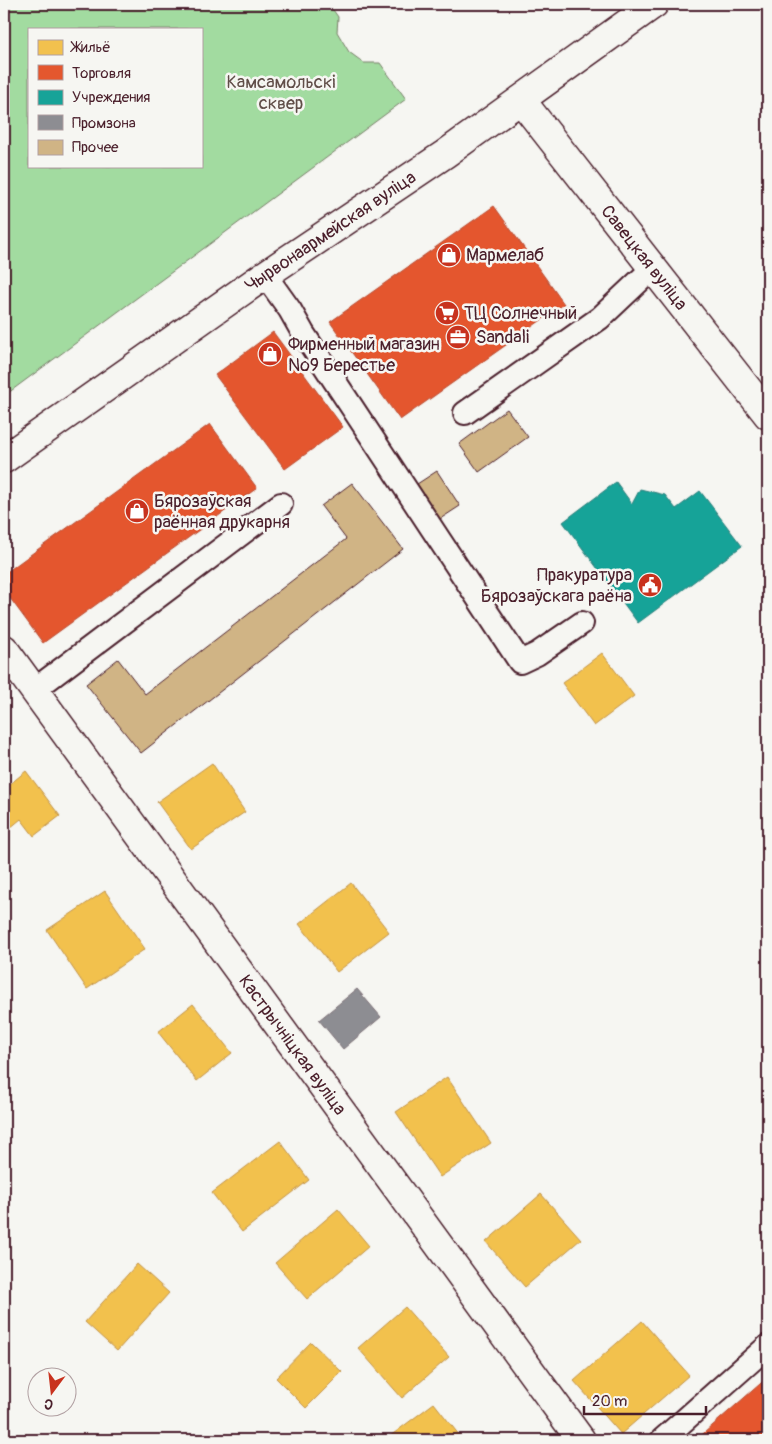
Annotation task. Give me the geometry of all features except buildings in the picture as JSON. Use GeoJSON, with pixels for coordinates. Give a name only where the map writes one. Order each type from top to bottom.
{"type":"FeatureCollection","features":[{"type":"Feature","properties":{"kind":"street","name":"Чырвонаармейская вуліца"},"geometry":{"type":"LineString","coordinates":[[4,458],[265,275],[445,154],[654,4]]}},
{"type":"Feature","properties":{"kind":"street","name":"Савецкая вуліца"},"geometry":{"type":"LineString","coordinates":[[521,100],[768,415]]}},
{"type":"Feature","properties":{"kind":"street","name":"Кастрычніцкая вуліца"},"geometry":{"type":"LineString","coordinates":[[4,649],[581,1440]]}},
{"type":"Feature","properties":{"kind":"lane"},"geometry":{"type":"LineString","coordinates":[[465,413],[600,318],[653,268]]}},
{"type":"Feature","properties":{"kind":"lane"},"geometry":{"type":"LineString","coordinates":[[265,275],[290,310],[520,662],[537,654],[582,623]]}},
{"type":"Feature","properties":{"kind":"lane"},"geometry":{"type":"LineString","coordinates":[[34,690],[281,504]]}},
{"type":"Feature","properties":{"kind":"lane"},"geometry":{"type":"LineString","coordinates":[[662,1440],[768,1346]]}},
{"type":"Feature","properties":{"kind":"green space","name":"Камсамольскі сквер"},"geometry":{"type":"Polygon","coordinates":[[[4,4],[329,4],[338,17],[337,32],[349,52],[364,63],[380,63],[406,99],[4,396],[4,4]]]}},
{"type":"Feature","properties":{"kind":"place","name":"Мармелаб"},"geometry":{"type":"Point","coordinates":[449,255]}},
{"type":"Feature","properties":{"kind":"place","name":"ТЦ Солнечный"},"geometry":{"type":"Point","coordinates":[447,313]}},
{"type":"Feature","properties":{"kind":"place","name":"Sandali"},"geometry":{"type":"Point","coordinates":[458,337]}},
{"type":"Feature","properties":{"kind":"place","name":"Фирменный магазин №9 Берестье"},"geometry":{"type":"Point","coordinates":[270,354]}},
{"type":"Feature","properties":{"kind":"place","name":"Бярозаўская раённая друкарня"},"geometry":{"type":"Point","coordinates":[137,511]}},
{"type":"Feature","properties":{"kind":"place","name":"Пракуратура Бярозаўскага раёна"},"geometry":{"type":"Point","coordinates":[650,585]}}]}
